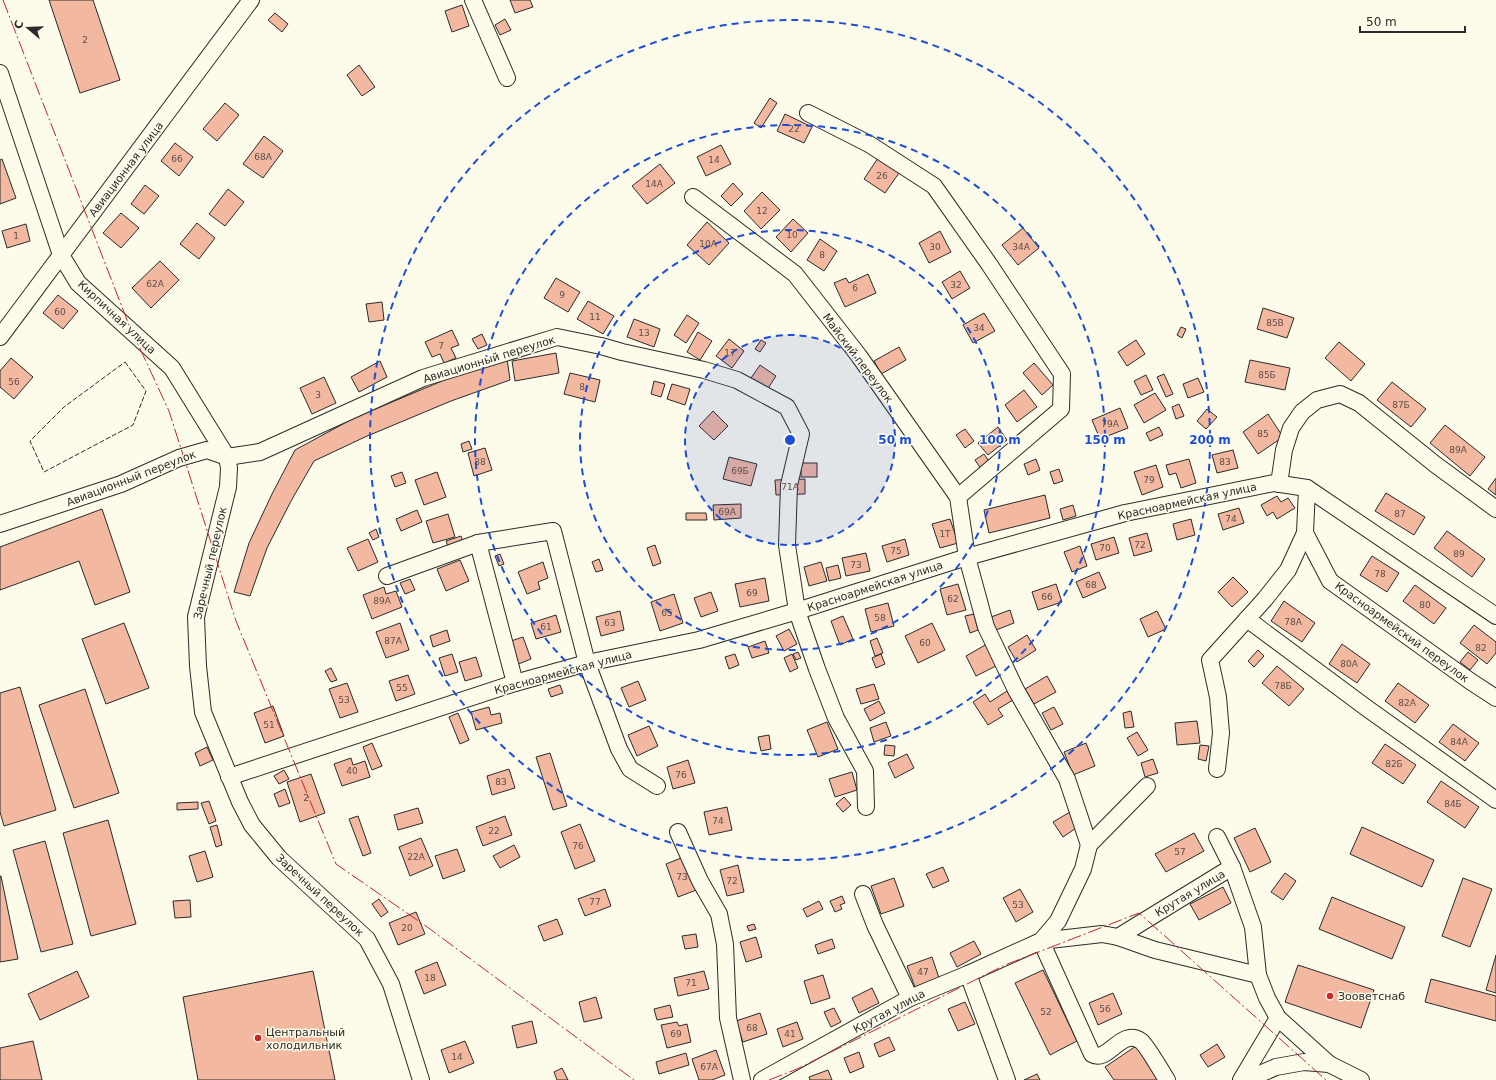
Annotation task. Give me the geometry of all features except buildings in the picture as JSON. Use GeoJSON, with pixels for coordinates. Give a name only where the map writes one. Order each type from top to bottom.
{"type":"FeatureCollection","features":[{"type":"Feature","properties":{"kind":"street","name":"Авиационная улица"},"geometry":{"type":"LineString","coordinates":[[0,337],[60,255],[117,182],[251,0]]}},
{"type":"Feature","properties":{"kind":"street"},"geometry":{"type":"LineString","coordinates":[[473,0],[507,78]]}},
{"type":"Feature","properties":{"kind":"street","name":"Кирпичная улица"},"geometry":{"type":"LineString","coordinates":[[0,73],[60,255],[78,283],[172,368],[227,458]]}},
{"type":"Feature","properties":{"kind":"street"},"geometry":{"type":"LineString","coordinates":[[808,113],[869,144],[934,186],[989,264],[1062,374],[1061,409],[958,497]]}},
{"type":"Feature","properties":{"kind":"street","name":"Майский переулок"},"geometry":{"type":"LineString","coordinates":[[693,198],[794,274],[858,356],[958,497],[967,557],[986,627],[1016,690],[1067,779],[1090,845]]}},
{"type":"Feature","properties":{"kind":"street","name":"Авиационный переулок"},"geometry":{"type":"LineString","coordinates":[[0,524],[121,484],[179,458],[207,450],[227,458],[260,452],[423,378],[557,337],[704,370],[737,380],[787,407],[801,434],[789,485],[787,545],[797,611],[836,718],[865,771],[866,807]]}},
{"type":"Feature","properties":{"kind":"street"},"geometry":{"type":"LineString","coordinates":[[1279,484],[1284,450],[1291,428],[1302,412],[1317,400],[1340,394],[1359,403],[1436,465],[1496,509]]}},
{"type":"Feature","properties":{"kind":"street","name":"Заречный переулок"},"geometry":{"type":"LineString","coordinates":[[227,458],[229,468],[228,487],[196,617],[198,666],[203,712],[229,777],[252,825],[279,858],[367,940],[391,984],[421,1080]]}},
{"type":"Feature","properties":{"kind":"street","name":"Красноармейская улица"},"geometry":{"type":"LineString","coordinates":[[229,777],[515,683],[587,664],[699,640],[797,611],[967,557],[1125,512],[1274,483],[1307,488],[1496,616]]}},
{"type":"Feature","properties":{"kind":"street"},"geometry":{"type":"LineString","coordinates":[[1217,769],[1222,733],[1218,697],[1210,660],[1265,599],[1288,570],[1305,533],[1307,488]]}},
{"type":"Feature","properties":{"kind":"street"},"geometry":{"type":"LineString","coordinates":[[387,576],[478,543],[553,531],[587,664],[620,749],[630,769],[657,786]]}},
{"type":"Feature","properties":{"kind":"street","name":"Красноармейский переулок"},"geometry":{"type":"LineString","coordinates":[[1305,533],[1330,581],[1496,698]]}},
{"type":"Feature","properties":{"kind":"street"},"geometry":{"type":"LineString","coordinates":[[478,543],[515,683]]}},
{"type":"Feature","properties":{"kind":"street"},"geometry":{"type":"LineString","coordinates":[[1247,619],[1368,709],[1496,800]]}},
{"type":"Feature","properties":{"kind":"street"},"geometry":{"type":"LineString","coordinates":[[1090,845],[1147,786]]}},
{"type":"Feature","properties":{"kind":"street"},"geometry":{"type":"LineString","coordinates":[[678,832],[700,881],[719,914],[725,944],[728,1018],[742,1080]]}},
{"type":"Feature","properties":{"kind":"street"},"geometry":{"type":"LineString","coordinates":[[1217,837],[1232,867]]}},
{"type":"Feature","properties":{"kind":"street","name":"Крутая улица"},"geometry":{"type":"LineString","coordinates":[[1041,941],[1058,921],[1083,869],[1090,845]]}},
{"type":"Feature","properties":{"kind":"street","name":"Крутая улица"},"geometry":{"type":"LineString","coordinates":[[762,1080],[910,998],[1041,941],[1102,934],[1118,937],[1232,867],[1253,927],[1258,975],[1267,998],[1278,1018],[1329,1064],[1361,1080]]}},
{"type":"Feature","properties":{"kind":"street"},"geometry":{"type":"LineString","coordinates":[[863,894],[875,925],[910,998]]}},
{"type":"Feature","properties":{"kind":"street"},"geometry":{"type":"LineString","coordinates":[[1118,937],[1155,950],[1258,975]]}},
{"type":"Feature","properties":{"kind":"street"},"geometry":{"type":"LineString","coordinates":[[1041,941],[1092,1054],[1095,1057],[1101,1056],[1126,1039],[1135,1038],[1142,1042],[1167,1080]]}},
{"type":"Feature","properties":{"kind":"street"},"geometry":{"type":"LineString","coordinates":[[968,974],[1007,1080]]}},
{"type":"Feature","properties":{"kind":"street"},"geometry":{"type":"LineString","coordinates":[[1241,1080],[1278,1018]]}},
{"type":"Feature","properties":{"kind":"street","name":"Крутая улица"},"geometry":{"type":"LineString","coordinates":[[1246,1080],[1276,1067],[1304,1062],[1329,1064]]}},
{"type":"Feature","properties":{"kind":"fence"},"geometry":{"type":"LineString","coordinates":[[125,362],[146,391],[133,425],[44,472],[30,441],[64,407],[125,362]]}},
{"type":"Feature","properties":{"kind":"power"},"geometry":{"type":"LineString","coordinates":[[3,0],[129,325],[169,411],[236,621],[336,864],[430,929],[634,1080]]}},
{"type":"Feature","properties":{"kind":"power"},"geometry":{"type":"LineString","coordinates":[[769,1080],[797,1069],[1005,965],[1139,913],[1326,1080]]}},
{"type":"Feature","properties":{"kind":"place","name":"Зооветснаб"},"geometry":{"type":"Point","coordinates":[1330,996]}},
{"type":"Feature","properties":{"kind":"place","name":"Центральный холодильник"},"geometry":{"type":"Point","coordinates":[258,1038]}}]}
